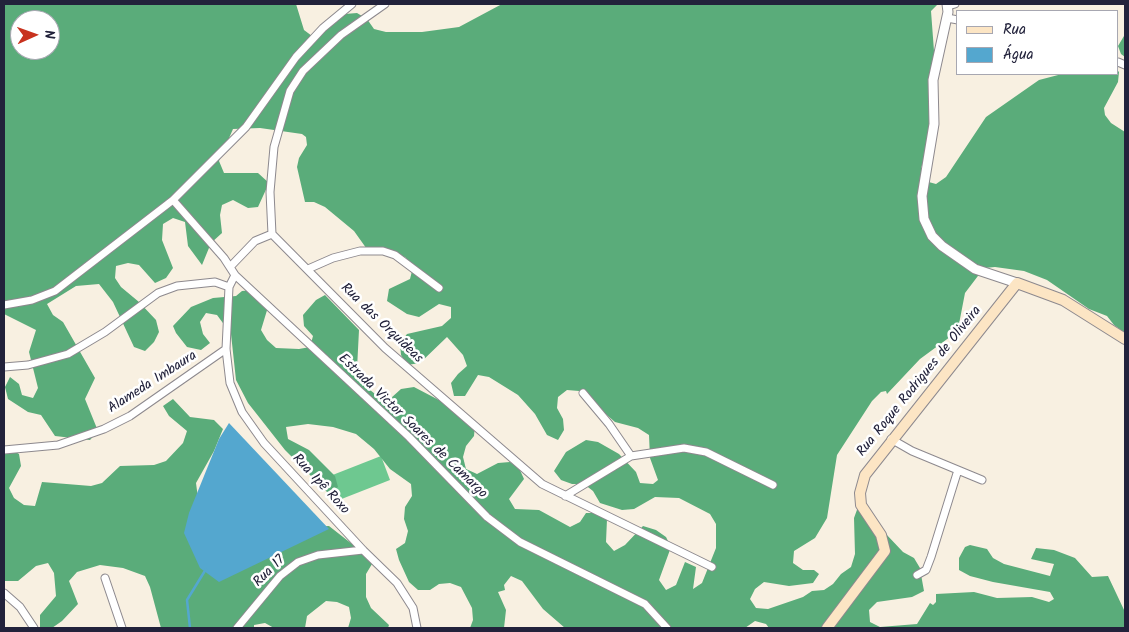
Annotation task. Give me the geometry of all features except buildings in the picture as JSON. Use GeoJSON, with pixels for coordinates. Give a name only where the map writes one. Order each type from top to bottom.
{"type":"FeatureCollection","features":[{"type":"Feature","properties":{"kind":"main road"},"geometry":{"type":"LineString","coordinates":[[1017,283],[1063,300],[1125,340]]}},
{"type":"Feature","properties":{"kind":"main road","name":"Rua Roque Rodrigues de Oliveira"},"geometry":{"type":"LineString","coordinates":[[827,628],[885,551],[881,535],[861,504],[860,494],[865,475],[891,439],[941,382],[1017,283]]}},
{"type":"Feature","properties":{"kind":"street"},"geometry":{"type":"LineString","coordinates":[[4,305],[32,300],[55,291],[173,200],[246,127],[296,56],[323,28],[352,4]]}},
{"type":"Feature","properties":{"kind":"street"},"geometry":{"type":"LineString","coordinates":[[230,267],[256,241],[272,234],[270,192],[274,147],[290,91],[303,71],[341,35],[385,4]]}},
{"type":"Feature","properties":{"kind":"street"},"geometry":{"type":"LineString","coordinates":[[950,5],[934,72],[934,124],[922,196],[924,218],[932,236],[942,246],[975,269],[1017,283]]}},
{"type":"Feature","properties":{"kind":"street"},"geometry":{"type":"LineString","coordinates":[[947,18],[956,20]]}},
{"type":"Feature","properties":{"kind":"street","name":"Estrada Victor Soares de Camargo"},"geometry":{"type":"LineString","coordinates":[[173,200],[230,267],[234,275],[408,437],[487,517],[520,542],[645,604],[667,628]]}},
{"type":"Feature","properties":{"kind":"street","name":"Rua das Orquídeas"},"geometry":{"type":"LineString","coordinates":[[272,234],[385,348],[542,484],[712,567]]}},
{"type":"Feature","properties":{"kind":"street"},"geometry":{"type":"LineString","coordinates":[[308,270],[333,258],[360,251],[383,251],[395,255],[439,288]]}},
{"type":"Feature","properties":{"kind":"street","name":"Rua Ipê Roxo"},"geometry":{"type":"LineString","coordinates":[[234,275],[229,287],[226,349],[230,383],[242,412],[264,443],[406,594],[413,608],[417,627]]}},
{"type":"Feature","properties":{"kind":"street"},"geometry":{"type":"LineString","coordinates":[[4,366],[28,365],[68,354],[105,332],[158,293],[178,286],[215,282],[229,287]]}},
{"type":"Feature","properties":{"kind":"street","name":"Alameda Imbaura"},"geometry":{"type":"LineString","coordinates":[[4,450],[58,445],[104,429],[130,416],[226,349]]}},
{"type":"Feature","properties":{"kind":"street"},"geometry":{"type":"LineString","coordinates":[[583,393],[609,424],[631,456]]}},
{"type":"Feature","properties":{"kind":"street"},"geometry":{"type":"LineString","coordinates":[[891,439],[912,451],[982,480]]}},
{"type":"Feature","properties":{"kind":"street"},"geometry":{"type":"LineString","coordinates":[[565,496],[631,456],[693,448],[706,452],[773,485]]}},
{"type":"Feature","properties":{"kind":"street"},"geometry":{"type":"LineString","coordinates":[[917,575],[926,570],[958,470]]}},
{"type":"Feature","properties":{"kind":"street","name":"Rua 17"},"geometry":{"type":"LineString","coordinates":[[237,628],[280,576],[298,562],[318,555],[363,550]]}},
{"type":"Feature","properties":{"kind":"street"},"geometry":{"type":"LineString","coordinates":[[105,578],[122,628]]}},
{"type":"Feature","properties":{"kind":"street"},"geometry":{"type":"LineString","coordinates":[[4,592],[20,607],[34,628]]}},
{"type":"Feature","properties":{"kind":"green space"},"geometry":{"type":"Polygon","coordinates":[[[4,4],[296,4],[304,30],[312,36],[334,18],[345,14],[357,13],[367,19],[374,29],[386,32],[422,32],[459,27],[502,4],[938,4],[931,11],[939,118],[921,168],[925,181],[936,184],[946,177],[986,117],[1039,80],[1058,75],[1119,75],[1118,82],[1104,108],[1105,115],[1111,123],[1125,132],[1125,333],[1114,325],[1107,316],[1089,309],[1047,280],[1024,271],[995,267],[984,268],[965,293],[959,324],[954,334],[920,359],[887,394],[886,391],[881,392],[872,401],[837,455],[827,518],[815,538],[794,551],[793,563],[803,570],[814,570],[819,574],[813,583],[789,586],[764,582],[755,589],[750,599],[756,608],[768,609],[803,597],[812,591],[824,590],[833,584],[841,574],[851,567],[855,554],[854,518],[858,507],[869,509],[871,515],[886,534],[903,552],[914,558],[920,568],[924,591],[912,597],[877,602],[869,610],[870,622],[880,627],[917,624],[930,603],[933,605],[936,602],[936,594],[974,592],[997,598],[1032,597],[1049,602],[1054,599],[1050,592],[993,582],[970,576],[959,570],[959,558],[965,547],[970,545],[987,549],[993,558],[1004,564],[1050,576],[1054,564],[1031,559],[1036,548],[1054,550],[1075,558],[1092,577],[1108,576],[1125,612],[1125,628],[769,628],[766,624],[755,621],[745,628],[565,628],[543,609],[522,581],[511,576],[504,585],[505,590],[498,592],[506,610],[504,628],[470,628],[473,620],[472,608],[461,587],[450,583],[439,584],[430,590],[418,590],[409,582],[399,560],[396,549],[405,543],[408,531],[404,519],[405,507],[412,496],[411,484],[390,469],[374,449],[356,434],[333,427],[308,424],[286,427],[288,439],[309,450],[335,476],[338,487],[328,493],[285,450],[248,403],[236,380],[231,334],[217,315],[206,313],[200,322],[203,334],[210,343],[201,350],[187,347],[176,333],[173,326],[191,307],[213,298],[236,296],[242,291],[253,290],[263,296],[268,307],[261,330],[267,340],[276,348],[299,349],[310,347],[313,336],[304,326],[303,315],[316,300],[325,295],[359,330],[357,369],[370,390],[379,397],[391,398],[401,389],[414,387],[456,409],[475,425],[474,436],[466,446],[463,457],[466,469],[477,474],[498,463],[510,462],[519,468],[524,479],[509,499],[515,509],[539,510],[570,527],[580,522],[586,513],[598,513],[607,519],[606,542],[614,551],[625,545],[643,526],[656,530],[666,537],[671,547],[659,580],[666,590],[676,585],[685,562],[696,567],[693,589],[702,583],[716,548],[716,524],[710,514],[679,498],[655,497],[634,509],[622,510],[600,503],[593,491],[584,484],[572,484],[561,480],[554,471],[566,452],[586,440],[598,442],[619,454],[636,472],[640,483],[653,484],[658,480],[650,458],[649,435],[638,428],[615,422],[579,391],[567,390],[558,397],[557,408],[563,419],[564,430],[558,440],[547,435],[535,414],[518,395],[489,377],[478,375],[465,396],[454,396],[451,383],[467,366],[463,355],[447,337],[420,363],[407,365],[401,355],[400,343],[407,334],[442,326],[451,318],[451,307],[439,304],[419,317],[407,314],[387,301],[389,289],[410,279],[413,267],[405,257],[369,252],[354,231],[325,207],[314,202],[305,202],[297,167],[299,158],[307,145],[306,137],[302,134],[260,128],[233,129],[219,161],[224,173],[258,173],[269,183],[258,207],[248,208],[233,200],[222,205],[220,215],[222,233],[211,243],[202,265],[188,246],[185,222],[173,218],[163,224],[162,240],[173,268],[166,278],[155,283],[139,265],[128,263],[116,266],[115,278],[121,287],[156,320],[159,332],[154,342],[145,351],[134,347],[113,302],[99,284],[76,286],[47,304],[53,315],[63,322],[95,378],[85,399],[98,431],[90,440],[55,436],[41,415],[28,412],[8,399],[5,387],[10,377],[19,384],[22,395],[33,398],[38,388],[29,352],[36,330],[4,314],[4,4]]]}},
{"type":"Feature","properties":{"kind":"green space"},"geometry":{"type":"Polygon","coordinates":[[[1125,8],[1125,57],[1119,49],[1119,44],[1124,36],[1125,8]]]}},
{"type":"Feature","properties":{"kind":"green space"},"geometry":{"type":"Polygon","coordinates":[[[173,399],[190,417],[214,420],[223,429],[214,451],[196,483],[199,506],[190,512],[187,531],[329,526],[366,555],[372,564],[366,574],[366,597],[371,608],[389,625],[388,628],[348,628],[351,618],[349,607],[337,602],[326,601],[307,616],[305,628],[274,628],[265,623],[254,625],[254,628],[161,628],[150,587],[145,576],[123,568],[100,565],[77,572],[69,581],[78,604],[62,621],[52,628],[40,627],[40,615],[56,596],[54,573],[48,563],[36,566],[18,581],[4,581],[4,445],[19,454],[21,466],[9,488],[14,498],[24,505],[35,506],[42,482],[91,486],[102,483],[120,466],[154,465],[166,461],[183,443],[187,431],[169,416],[163,406],[173,399]]]}},
{"type":"Feature","properties":{"kind":"green space"},"geometry":{"type":"Polygon","coordinates":[[[381,456],[390,480],[339,500],[330,476],[381,456]]]}},
{"type":"Feature","properties":{"kind":"water"},"geometry":{"type":"Polygon","coordinates":[[[229,423],[329,529],[219,582],[200,568],[184,533],[189,513],[219,439],[229,423]]]}},
{"type":"Feature","properties":{"kind":"waterway"},"geometry":{"type":"LineString","coordinates":[[190,628],[187,600],[206,569]]}}]}
